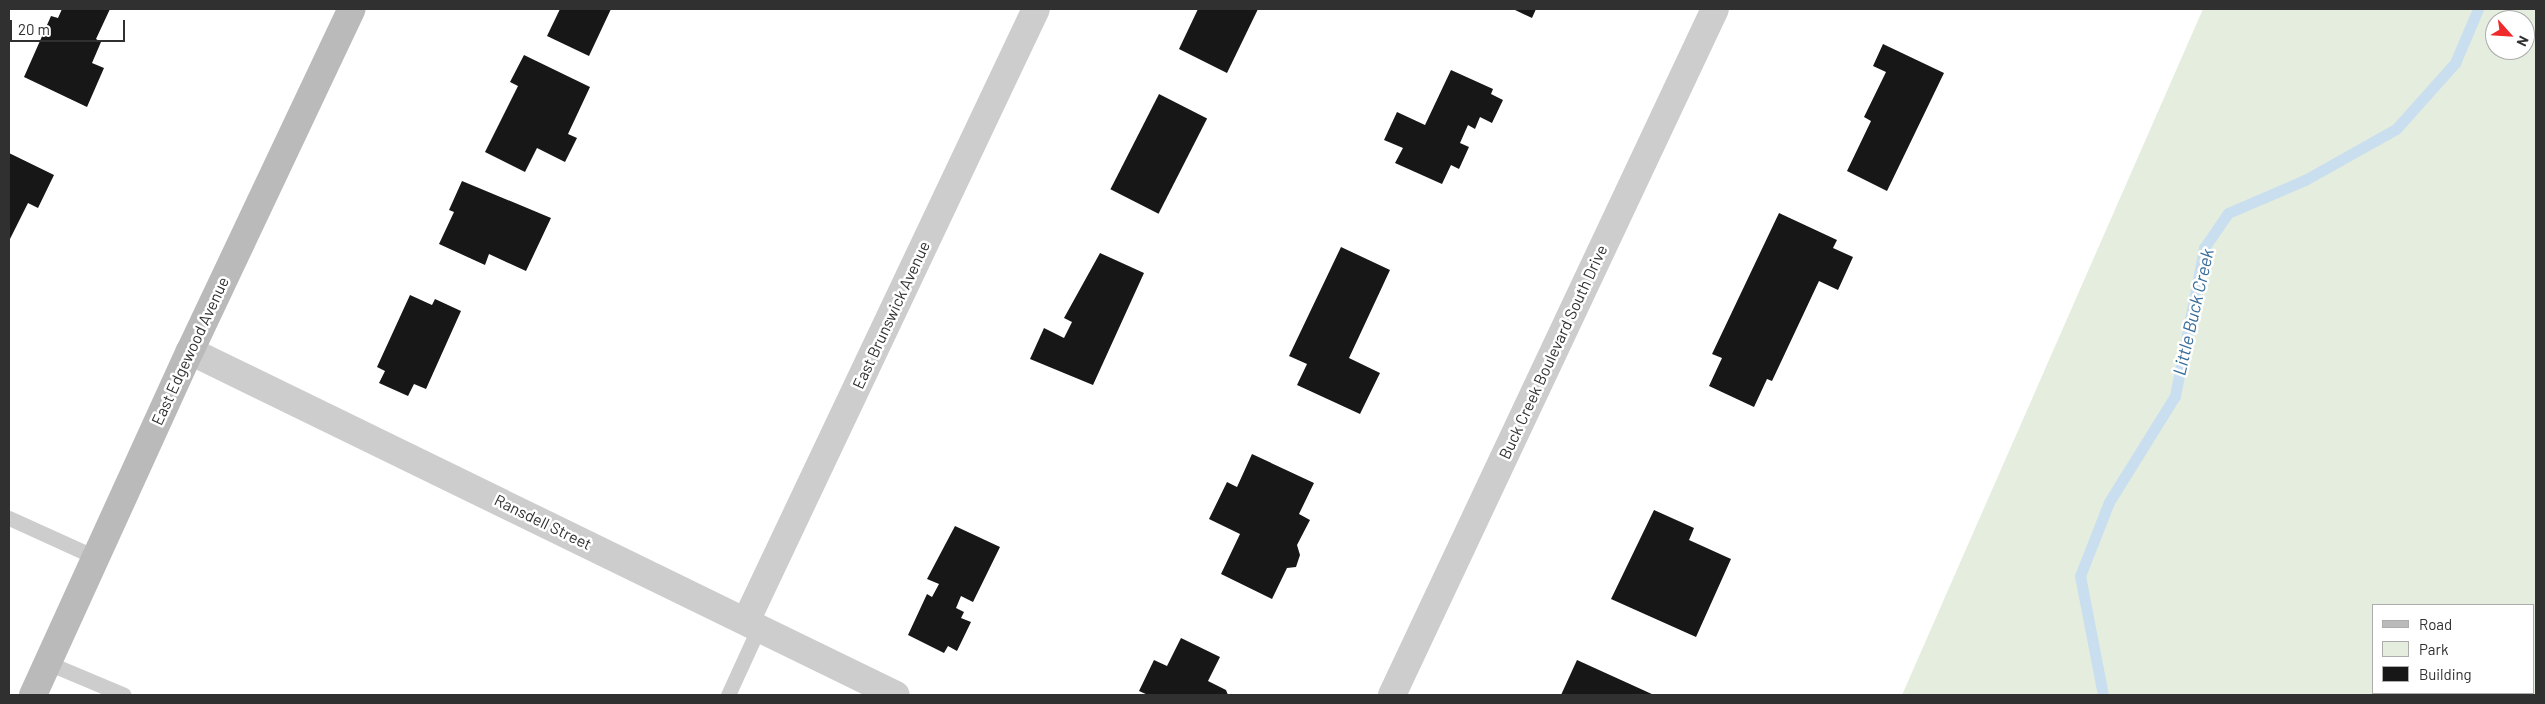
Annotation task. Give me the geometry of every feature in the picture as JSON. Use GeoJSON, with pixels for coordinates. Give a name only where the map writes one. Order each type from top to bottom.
{"type":"FeatureCollection","features":[{"type":"Feature","properties":{"kind":"main road","name":"East Edgewood Avenue"},"geometry":{"type":"LineString","coordinates":[[33,695],[190,351],[352,9]]}},
{"type":"Feature","properties":{"kind":"street","name":"East Brunswick Avenue"},"geometry":{"type":"LineString","coordinates":[[752,624],[1036,9]]}},
{"type":"Feature","properties":{"kind":"street","name":"Buck Creek Boulevard South Drive"},"geometry":{"type":"LineString","coordinates":[[1392,695],[1715,9]]}},
{"type":"Feature","properties":{"kind":"street","name":"Ransdell Street"},"geometry":{"type":"LineString","coordinates":[[190,351],[896,695]]}},
{"type":"Feature","properties":{"kind":"lane"},"geometry":{"type":"LineString","coordinates":[[9,518],[96,557]]}},
{"type":"Feature","properties":{"kind":"lane"},"geometry":{"type":"LineString","coordinates":[[728,695],[752,624]]}},
{"type":"Feature","properties":{"kind":"lane"},"geometry":{"type":"LineString","coordinates":[[48,662],[124,695]]}},
{"type":"Feature","properties":{"kind":"green space"},"geometry":{"type":"Polygon","coordinates":[[[2203,9],[2536,9],[2536,695],[1902,695],[2203,9]]]}},
{"type":"Feature","properties":{"kind":"building"},"geometry":{"type":"Polygon","coordinates":[[[62,9],[110,9],[96,39],[101,42],[92,63],[104,68],[87,107],[24,77],[51,16],[58,18],[62,9]]]}},
{"type":"Feature","properties":{"kind":"building"},"geometry":{"type":"Polygon","coordinates":[[[560,9],[611,9],[589,56],[547,36],[560,9]]]}},
{"type":"Feature","properties":{"kind":"building"},"geometry":{"type":"Polygon","coordinates":[[[1198,9],[1258,9],[1227,73],[1179,49],[1198,9]]]}},
{"type":"Feature","properties":{"kind":"building"},"geometry":{"type":"Polygon","coordinates":[[[1513,9],[1536,9],[1532,18],[1513,9]]]}},
{"type":"Feature","properties":{"kind":"building"},"geometry":{"type":"Polygon","coordinates":[[[1883,44],[1944,73],[1887,191],[1847,171],[1871,121],[1864,117],[1886,72],[1873,66],[1883,44]]]}},
{"type":"Feature","properties":{"kind":"building"},"geometry":{"type":"Polygon","coordinates":[[[524,55],[590,87],[568,134],[577,138],[565,162],[537,148],[525,172],[485,152],[518,86],[510,82],[524,55]]]}},
{"type":"Feature","properties":{"kind":"building"},"geometry":{"type":"Polygon","coordinates":[[[1451,70],[1493,89],[1491,94],[1503,100],[1492,123],[1480,117],[1475,129],[1468,125],[1460,143],[1469,147],[1459,169],[1451,165],[1442,184],[1395,163],[1403,148],[1384,140],[1397,112],[1425,125],[1451,70]]]}},
{"type":"Feature","properties":{"kind":"building"},"geometry":{"type":"Polygon","coordinates":[[[1159,94],[1207,119],[1159,214],[1110,189],[1159,94]]]}},
{"type":"Feature","properties":{"kind":"building"},"geometry":{"type":"Polygon","coordinates":[[[9,153],[54,175],[38,208],[28,203],[9,241],[9,153]]]}},
{"type":"Feature","properties":{"kind":"building"},"geometry":{"type":"Polygon","coordinates":[[[462,181],[551,218],[526,271],[489,254],[485,265],[439,244],[454,212],[449,210],[462,181]]]}},
{"type":"Feature","properties":{"kind":"building"},"geometry":{"type":"Polygon","coordinates":[[[1779,213],[1837,240],[1833,248],[1853,257],[1838,290],[1819,281],[1772,381],[1767,379],[1754,407],[1709,386],[1722,358],[1712,354],[1779,213]]]}},
{"type":"Feature","properties":{"kind":"building"},"geometry":{"type":"Polygon","coordinates":[[[1341,247],[1390,270],[1349,358],[1380,373],[1360,414],[1297,385],[1307,364],[1289,356],[1341,247]]]}},
{"type":"Feature","properties":{"kind":"building"},"geometry":{"type":"Polygon","coordinates":[[[1100,253],[1144,273],[1093,385],[1030,359],[1044,328],[1064,338],[1072,322],[1064,318],[1100,253]]]}},
{"type":"Feature","properties":{"kind":"building"},"geometry":{"type":"Polygon","coordinates":[[[410,295],[432,305],[435,299],[461,311],[426,389],[414,384],[408,396],[379,383],[385,371],[377,367],[410,295]]]}},
{"type":"Feature","properties":{"kind":"building"},"geometry":{"type":"Polygon","coordinates":[[[1252,454],[1314,483],[1299,514],[1310,520],[1297,545],[1300,555],[1296,567],[1287,568],[1272,599],[1221,574],[1240,534],[1209,519],[1227,482],[1237,487],[1252,454]]]}},
{"type":"Feature","properties":{"kind":"building"},"geometry":{"type":"Polygon","coordinates":[[[1654,510],[1694,528],[1689,540],[1731,559],[1696,637],[1611,599],[1654,510]]]}},
{"type":"Feature","properties":{"kind":"building"},"geometry":{"type":"Polygon","coordinates":[[[955,526],[1000,547],[973,602],[961,596],[956,608],[964,612],[961,618],[971,622],[957,651],[948,646],[944,653],[908,635],[927,594],[932,597],[939,584],[927,579],[955,526]]]}},
{"type":"Feature","properties":{"kind":"building"},"geometry":{"type":"Polygon","coordinates":[[[1181,638],[1220,657],[1208,681],[1226,690],[1228,695],[1148,695],[1139,691],[1154,660],[1167,666],[1181,638]]]}},
{"type":"Feature","properties":{"kind":"building"},"geometry":{"type":"Polygon","coordinates":[[[1577,660],[1654,695],[1561,695],[1577,660]]]}},
{"type":"Feature","properties":{"kind":"waterway","name":"Little Buck Creek"},"geometry":{"type":"LineString","coordinates":[[2103,695],[2080,576],[2109,502],[2175,396],[2204,248],[2228,213],[2305,180],[2396,129],[2455,63],[2478,9]]}}]}
